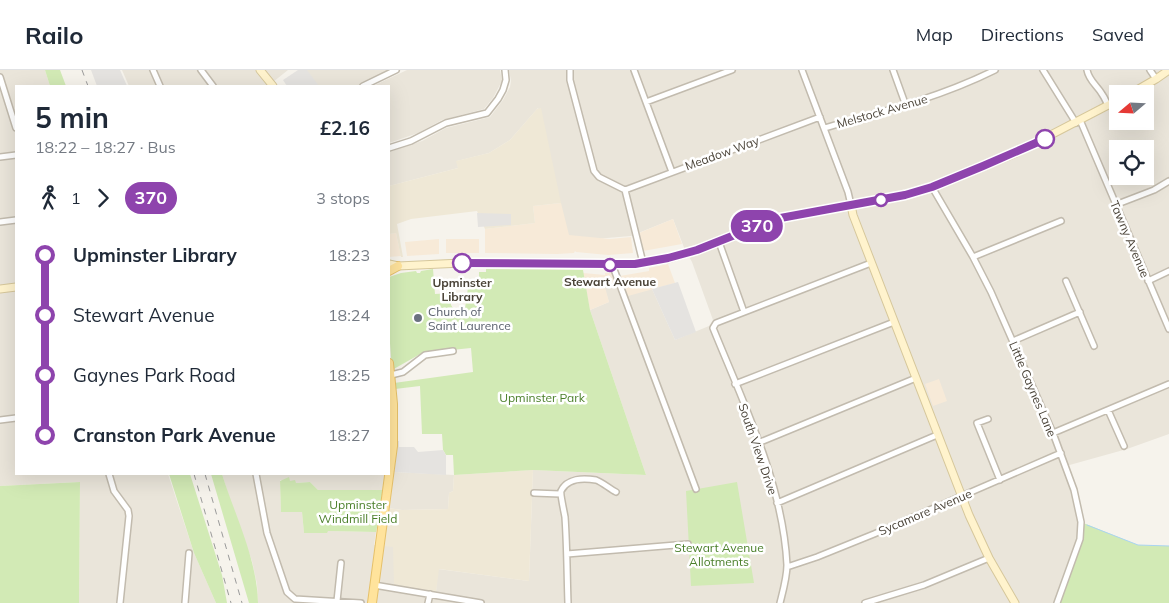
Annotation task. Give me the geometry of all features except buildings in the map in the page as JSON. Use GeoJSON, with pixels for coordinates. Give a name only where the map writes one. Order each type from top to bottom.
{"type":"FeatureCollection","features":[{"type":"Feature","properties":{"kind":"main road"},"geometry":{"type":"LineString","coordinates":[[260,70],[272,85]]}},
{"type":"Feature","properties":{"kind":"main road"},"geometry":{"type":"LineString","coordinates":[[1146,85],[1169,70]]}},
{"type":"Feature","properties":{"kind":"main road"},"geometry":{"type":"LineString","coordinates":[[392,267],[462,263],[612,264],[661,260],[697,250],[775,219],[905,195],[932,187],[1016,153],[1108,105]]}},
{"type":"Feature","properties":{"kind":"main road"},"geometry":{"type":"LineString","coordinates":[[851,205],[853,216],[961,496],[989,558],[1015,603]]}},
{"type":"Feature","properties":{"kind":"main road"},"geometry":{"type":"LineString","coordinates":[[0,289],[15,287]]}},
{"type":"Feature","properties":{"kind":"main road"},"geometry":{"type":"LineString","coordinates":[[390,375],[390,455]]}},
{"type":"Feature","properties":{"kind":"main road"},"geometry":{"type":"LineString","coordinates":[[372,603],[388,475]]}},
{"type":"Feature","properties":{"kind":"street"},"geometry":{"type":"LineString","coordinates":[[153,70],[160,85]]}},
{"type":"Feature","properties":{"kind":"street"},"geometry":{"type":"LineString","coordinates":[[202,70],[212,85]]}},
{"type":"Feature","properties":{"kind":"street"},"geometry":{"type":"LineString","coordinates":[[390,148],[411,141],[446,123],[487,113],[503,90],[506,80],[505,70]]}},
{"type":"Feature","properties":{"kind":"street"},"geometry":{"type":"LineString","coordinates":[[570,70],[570,80],[594,171],[599,177],[625,190],[642,263]]}},
{"type":"Feature","properties":{"kind":"street"},"geometry":{"type":"LineString","coordinates":[[634,70],[672,172]]}},
{"type":"Feature","properties":{"kind":"street"},"geometry":{"type":"LineString","coordinates":[[646,102],[732,70]]}},
{"type":"Feature","properties":{"kind":"street"},"geometry":{"type":"LineString","coordinates":[[802,70],[848,192],[851,205]]}},
{"type":"Feature","properties":{"kind":"street"},"geometry":{"type":"LineString","coordinates":[[893,70],[906,106]]}},
{"type":"Feature","properties":{"kind":"street","name":"Melstock Avenue"},"geometry":{"type":"LineString","coordinates":[[824,128],[906,106],[995,70]]}},
{"type":"Feature","properties":{"kind":"street","name":"Tawny Avenue"},"geometry":{"type":"LineString","coordinates":[[1043,70],[1078,121],[1169,329]]}},
{"type":"Feature","properties":{"kind":"street"},"geometry":{"type":"LineString","coordinates":[[1087,70],[1088,76],[1095,87],[1102,92],[1108,105]]}},
{"type":"Feature","properties":{"kind":"street"},"geometry":{"type":"LineString","coordinates":[[1150,70],[1156,79]]}},
{"type":"Feature","properties":{"kind":"street"},"geometry":{"type":"LineString","coordinates":[[365,85],[393,71]]}},
{"type":"Feature","properties":{"kind":"street"},"geometry":{"type":"LineString","coordinates":[[0,77],[15,125]]}},
{"type":"Feature","properties":{"kind":"street","name":"Meadow Way"},"geometry":{"type":"LineString","coordinates":[[625,190],[820,117]]}},
{"type":"Feature","properties":{"kind":"street"},"geometry":{"type":"LineString","coordinates":[[0,158],[15,155]]}},
{"type":"Feature","properties":{"kind":"street"},"geometry":{"type":"LineString","coordinates":[[1115,205],[1154,190],[1169,181]]}},
{"type":"Feature","properties":{"kind":"street","name":"Little Gaynes Lane"},"geometry":{"type":"LineString","coordinates":[[932,187],[991,292],[1053,433],[1074,490],[1081,522],[1080,540],[1057,603]]}},
{"type":"Feature","properties":{"kind":"street"},"geometry":{"type":"LineString","coordinates":[[0,222],[15,220]]}},
{"type":"Feature","properties":{"kind":"street"},"geometry":{"type":"LineString","coordinates":[[973,257],[1061,221]]}},
{"type":"Feature","properties":{"kind":"street"},"geometry":{"type":"LineString","coordinates":[[719,242],[744,312],[871,263]]}},
{"type":"Feature","properties":{"kind":"street"},"geometry":{"type":"LineString","coordinates":[[612,264],[696,489]]}},
{"type":"Feature","properties":{"kind":"street"},"geometry":{"type":"LineString","coordinates":[[1148,281],[1169,271]]}},
{"type":"Feature","properties":{"kind":"street"},"geometry":{"type":"LineString","coordinates":[[1066,281],[1094,346]]}},
{"type":"Feature","properties":{"kind":"street","name":"South View Drive"},"geometry":{"type":"LineString","coordinates":[[744,312],[716,323],[713,328],[758,443],[777,503],[787,567],[780,603]]}},
{"type":"Feature","properties":{"kind":"street"},"geometry":{"type":"LineString","coordinates":[[1013,341],[1080,312]]}},
{"type":"Feature","properties":{"kind":"street"},"geometry":{"type":"LineString","coordinates":[[735,384],[894,322]]}},
{"type":"Feature","properties":{"kind":"street"},"geometry":{"type":"LineString","coordinates":[[390,375],[403,372],[425,355],[453,351]]}},
{"type":"Feature","properties":{"kind":"street"},"geometry":{"type":"LineString","coordinates":[[758,443],[916,378]]}},
{"type":"Feature","properties":{"kind":"street"},"geometry":{"type":"LineString","coordinates":[[1053,433],[1169,384]]}},
{"type":"Feature","properties":{"kind":"street"},"geometry":{"type":"LineString","coordinates":[[1108,410],[1124,446]]}},
{"type":"Feature","properties":{"kind":"street"},"geometry":{"type":"LineString","coordinates":[[0,420],[15,418]]}},
{"type":"Feature","properties":{"kind":"street"},"geometry":{"type":"LineString","coordinates":[[988,419],[977,423],[1000,480]]}},
{"type":"Feature","properties":{"kind":"street"},"geometry":{"type":"LineString","coordinates":[[777,503],[938,435]]}},
{"type":"Feature","properties":{"kind":"street","name":"Sycamore Avenue"},"geometry":{"type":"LineString","coordinates":[[787,567],[817,557],[1061,453]]}},
{"type":"Feature","properties":{"kind":"street"},"geometry":{"type":"LineString","coordinates":[[109,475],[114,491],[128,510],[129,516],[120,603]]}},
{"type":"Feature","properties":{"kind":"street"},"geometry":{"type":"LineString","coordinates":[[256,475],[267,533],[287,592],[295,598],[361,603]]}},
{"type":"Feature","properties":{"kind":"street"},"geometry":{"type":"LineString","coordinates":[[568,603],[564,506],[560,494],[567,482],[578,480],[596,480],[616,492]]}},
{"type":"Feature","properties":{"kind":"street"},"geometry":{"type":"LineString","coordinates":[[534,493],[560,494]]}},
{"type":"Feature","properties":{"kind":"street"},"geometry":{"type":"LineString","coordinates":[[567,554],[688,544]]}},
{"type":"Feature","properties":{"kind":"street"},"geometry":{"type":"LineString","coordinates":[[185,603],[189,553]]}},
{"type":"Feature","properties":{"kind":"street"},"geometry":{"type":"LineString","coordinates":[[865,603],[924,585],[989,558]]}},
{"type":"Feature","properties":{"kind":"street"},"geometry":{"type":"LineString","coordinates":[[337,601],[341,562]]}},
{"type":"Feature","properties":{"kind":"street"},"geometry":{"type":"LineString","coordinates":[[374,585],[480,603]]}},
{"type":"Feature","properties":{"kind":"street"},"geometry":{"type":"LineString","coordinates":[[428,603],[430,594]]}},
{"type":"Feature","properties":{"kind":"shaded area"},"geometry":{"type":"Polygon","coordinates":[[[0,70],[45,70],[50,85],[15,85],[15,475],[168,475],[194,553],[216,603],[79,603],[80,482],[0,486],[0,70]]]}},
{"type":"Feature","properties":{"kind":"shaded area"},"geometry":{"type":"Polygon","coordinates":[[[91,70],[120,70],[127,85],[97,85],[91,70]]]}},
{"type":"Feature","properties":{"kind":"shaded area"},"geometry":{"type":"Polygon","coordinates":[[[122,70],[288,70],[269,85],[129,85],[122,70]]]}},
{"type":"Feature","properties":{"kind":"shaded area"},"geometry":{"type":"Polygon","coordinates":[[[298,70],[307,70],[318,85],[286,85],[283,80],[298,70]]]}},
{"type":"Feature","properties":{"kind":"shaded area"},"geometry":{"type":"Polygon","coordinates":[[[304,70],[388,70],[360,85],[314,85],[304,70]]]}},
{"type":"Feature","properties":{"kind":"shaded area"},"geometry":{"type":"Polygon","coordinates":[[[407,70],[500,70],[502,81],[493,98],[484,109],[442,120],[418,133],[390,143],[390,85],[375,85],[407,70]]]}},
{"type":"Feature","properties":{"kind":"shaded area"},"geometry":{"type":"Polygon","coordinates":[[[509,70],[1169,70],[1169,434],[1127,449],[1066,466],[1074,490],[1080,535],[1057,603],[258,603],[257,584],[252,561],[222,475],[387,475],[385,490],[318,490],[310,482],[296,483],[280,480],[281,512],[302,512],[304,533],[328,531],[376,532],[374,545],[393,546],[436,591],[438,569],[529,581],[533,470],[646,475],[590,310],[609,302],[604,287],[615,284],[620,297],[652,289],[675,340],[709,326],[713,320],[692,262],[685,250],[673,219],[631,236],[595,239],[567,236],[538,108],[510,140],[489,153],[457,161],[458,168],[390,186],[390,152],[422,141],[446,128],[490,117],[510,87],[509,70]]]}},
{"type":"Feature","properties":{"kind":"shaded area"},"geometry":{"type":"Polygon","coordinates":[[[541,108],[561,203],[533,206],[535,223],[485,229],[477,211],[411,219],[397,224],[403,257],[401,257],[396,233],[390,234],[390,186],[458,168],[456,161],[489,153],[510,140],[537,109],[541,108]]]}},
{"type":"Feature","properties":{"kind":"shaded area"},"geometry":{"type":"Polygon","coordinates":[[[561,203],[569,235],[610,239],[631,237],[633,253],[608,255],[575,251],[574,253],[557,254],[485,253],[485,229],[535,223],[533,206],[561,203]]]}},
{"type":"Feature","properties":{"kind":"shaded area"},"geometry":{"type":"Polygon","coordinates":[[[477,213],[511,214],[511,225],[478,227],[477,213]]]}},
{"type":"Feature","properties":{"kind":"shaded area"},"geometry":{"type":"Polygon","coordinates":[[[673,219],[682,244],[643,251],[639,233],[673,219]]]}},
{"type":"Feature","properties":{"kind":"shaded area"},"geometry":{"type":"Polygon","coordinates":[[[396,233],[401,256],[390,257],[390,234],[396,233]]]}},
{"type":"Feature","properties":{"kind":"shaded area"},"geometry":{"type":"Polygon","coordinates":[[[439,239],[439,254],[407,256],[405,242],[439,239]]]}},
{"type":"Feature","properties":{"kind":"shaded area"},"geometry":{"type":"Polygon","coordinates":[[[446,239],[479,239],[479,253],[446,253],[446,239]]]}},
{"type":"Feature","properties":{"kind":"shaded area"},"geometry":{"type":"Polygon","coordinates":[[[668,264],[675,283],[628,296],[620,276],[649,271],[649,268],[668,264]]]}},
{"type":"Feature","properties":{"kind":"shaded area"},"geometry":{"type":"Polygon","coordinates":[[[583,273],[605,275],[605,273],[611,273],[615,284],[605,287],[609,302],[590,310],[583,273]]]}},
{"type":"Feature","properties":{"kind":"shaded area"},"geometry":{"type":"Polygon","coordinates":[[[678,282],[696,332],[675,340],[652,289],[678,282]]]}},
{"type":"Feature","properties":{"kind":"shaded area"},"geometry":{"type":"Polygon","coordinates":[[[939,379],[947,401],[933,406],[925,384],[939,379]]]}},
{"type":"Feature","properties":{"kind":"shaded area"},"geometry":{"type":"Polygon","coordinates":[[[397,441],[399,441],[399,447],[414,447],[418,452],[443,450],[446,455],[446,475],[394,472],[397,441]]]}},
{"type":"Feature","properties":{"kind":"shaded area"},"geometry":{"type":"Polygon","coordinates":[[[533,470],[529,581],[439,569],[436,592],[394,584],[393,547],[383,546],[388,508],[402,510],[448,509],[449,493],[453,491],[454,475],[533,470]]]}},
{"type":"Feature","properties":{"kind":"shaded area"},"geometry":{"type":"Polygon","coordinates":[[[394,472],[454,475],[453,491],[449,493],[448,509],[402,510],[388,508],[394,472]]]}},
{"type":"Feature","properties":{"kind":"green space"},"geometry":{"type":"Polygon","coordinates":[[[45,70],[60,70],[66,85],[50,85],[45,70]]]}},
{"type":"Feature","properties":{"kind":"green space","name":"Upminster Park"},"geometry":{"type":"Polygon","coordinates":[[[433,269],[435,294],[451,293],[451,305],[457,315],[464,317],[468,282],[479,282],[479,272],[486,272],[486,269],[583,270],[590,310],[646,475],[533,470],[454,475],[453,455],[446,455],[443,450],[442,434],[422,434],[420,386],[395,389],[394,383],[473,372],[471,348],[422,353],[392,370],[390,277],[416,271],[420,273],[421,271],[433,269]]]}},
{"type":"Feature","properties":{"kind":"green space"},"geometry":{"type":"Polygon","coordinates":[[[169,475],[190,475],[222,575],[227,603],[216,603],[194,553],[169,475]]]}},
{"type":"Feature","properties":{"kind":"green space"},"geometry":{"type":"Polygon","coordinates":[[[211,475],[222,475],[250,553],[257,586],[258,603],[249,603],[211,475]]]}},
{"type":"Feature","properties":{"kind":"green space","name":"Upminster Windmill Field"},"geometry":{"type":"Polygon","coordinates":[[[289,477],[290,481],[295,480],[296,483],[310,482],[318,490],[385,490],[376,532],[328,531],[327,533],[304,533],[302,512],[281,512],[280,481],[289,477]]]}},
{"type":"Feature","properties":{"kind":"green space"},"geometry":{"type":"Polygon","coordinates":[[[80,482],[79,603],[0,603],[0,486],[80,482]]]}},
{"type":"Feature","properties":{"kind":"green space","name":"Stewart Avenue Allotments"},"geometry":{"type":"Polygon","coordinates":[[[737,482],[754,583],[691,586],[686,491],[737,482]]]}},
{"type":"Feature","properties":{"kind":"green space"},"geometry":{"type":"Polygon","coordinates":[[[1081,522],[1138,545],[1169,546],[1169,603],[1057,603],[1080,539],[1081,522]]]}},
{"type":"Feature","properties":{"kind":"waterway"},"geometry":{"type":"LineString","coordinates":[[1087,525],[1138,545],[1169,546]]}},
{"type":"Feature","properties":{"kind":"railway"},"geometry":{"type":"LineString","coordinates":[[82,70],[88,85]]}},
{"type":"Feature","properties":{"kind":"railway"},"geometry":{"type":"LineString","coordinates":[[194,475],[231,603]]}},
{"type":"Feature","properties":{"kind":"railway"},"geometry":{"type":"LineString","coordinates":[[205,475],[242,603]]}},
{"type":"Feature","properties":{"kind":"bus line","name":"370"},"geometry":{"type":"LineString","coordinates":[[462,263],[562,263],[581,265],[635,264],[661,260],[697,250],[775,219],[881,200],[932,187],[1016,153],[1045,139]]}},
{"type":"Feature","properties":{"kind":"place","name":"Upminster Library"},"geometry":{"type":"Point","coordinates":[462,263]}},
{"type":"Feature","properties":{"kind":"place","name":"Stewart Avenue"},"geometry":{"type":"Point","coordinates":[610,265]}},
{"type":"Feature","properties":{"kind":"place","name":"Church of Saint Laurence"},"geometry":{"type":"Point","coordinates":[418,318]}}]}
